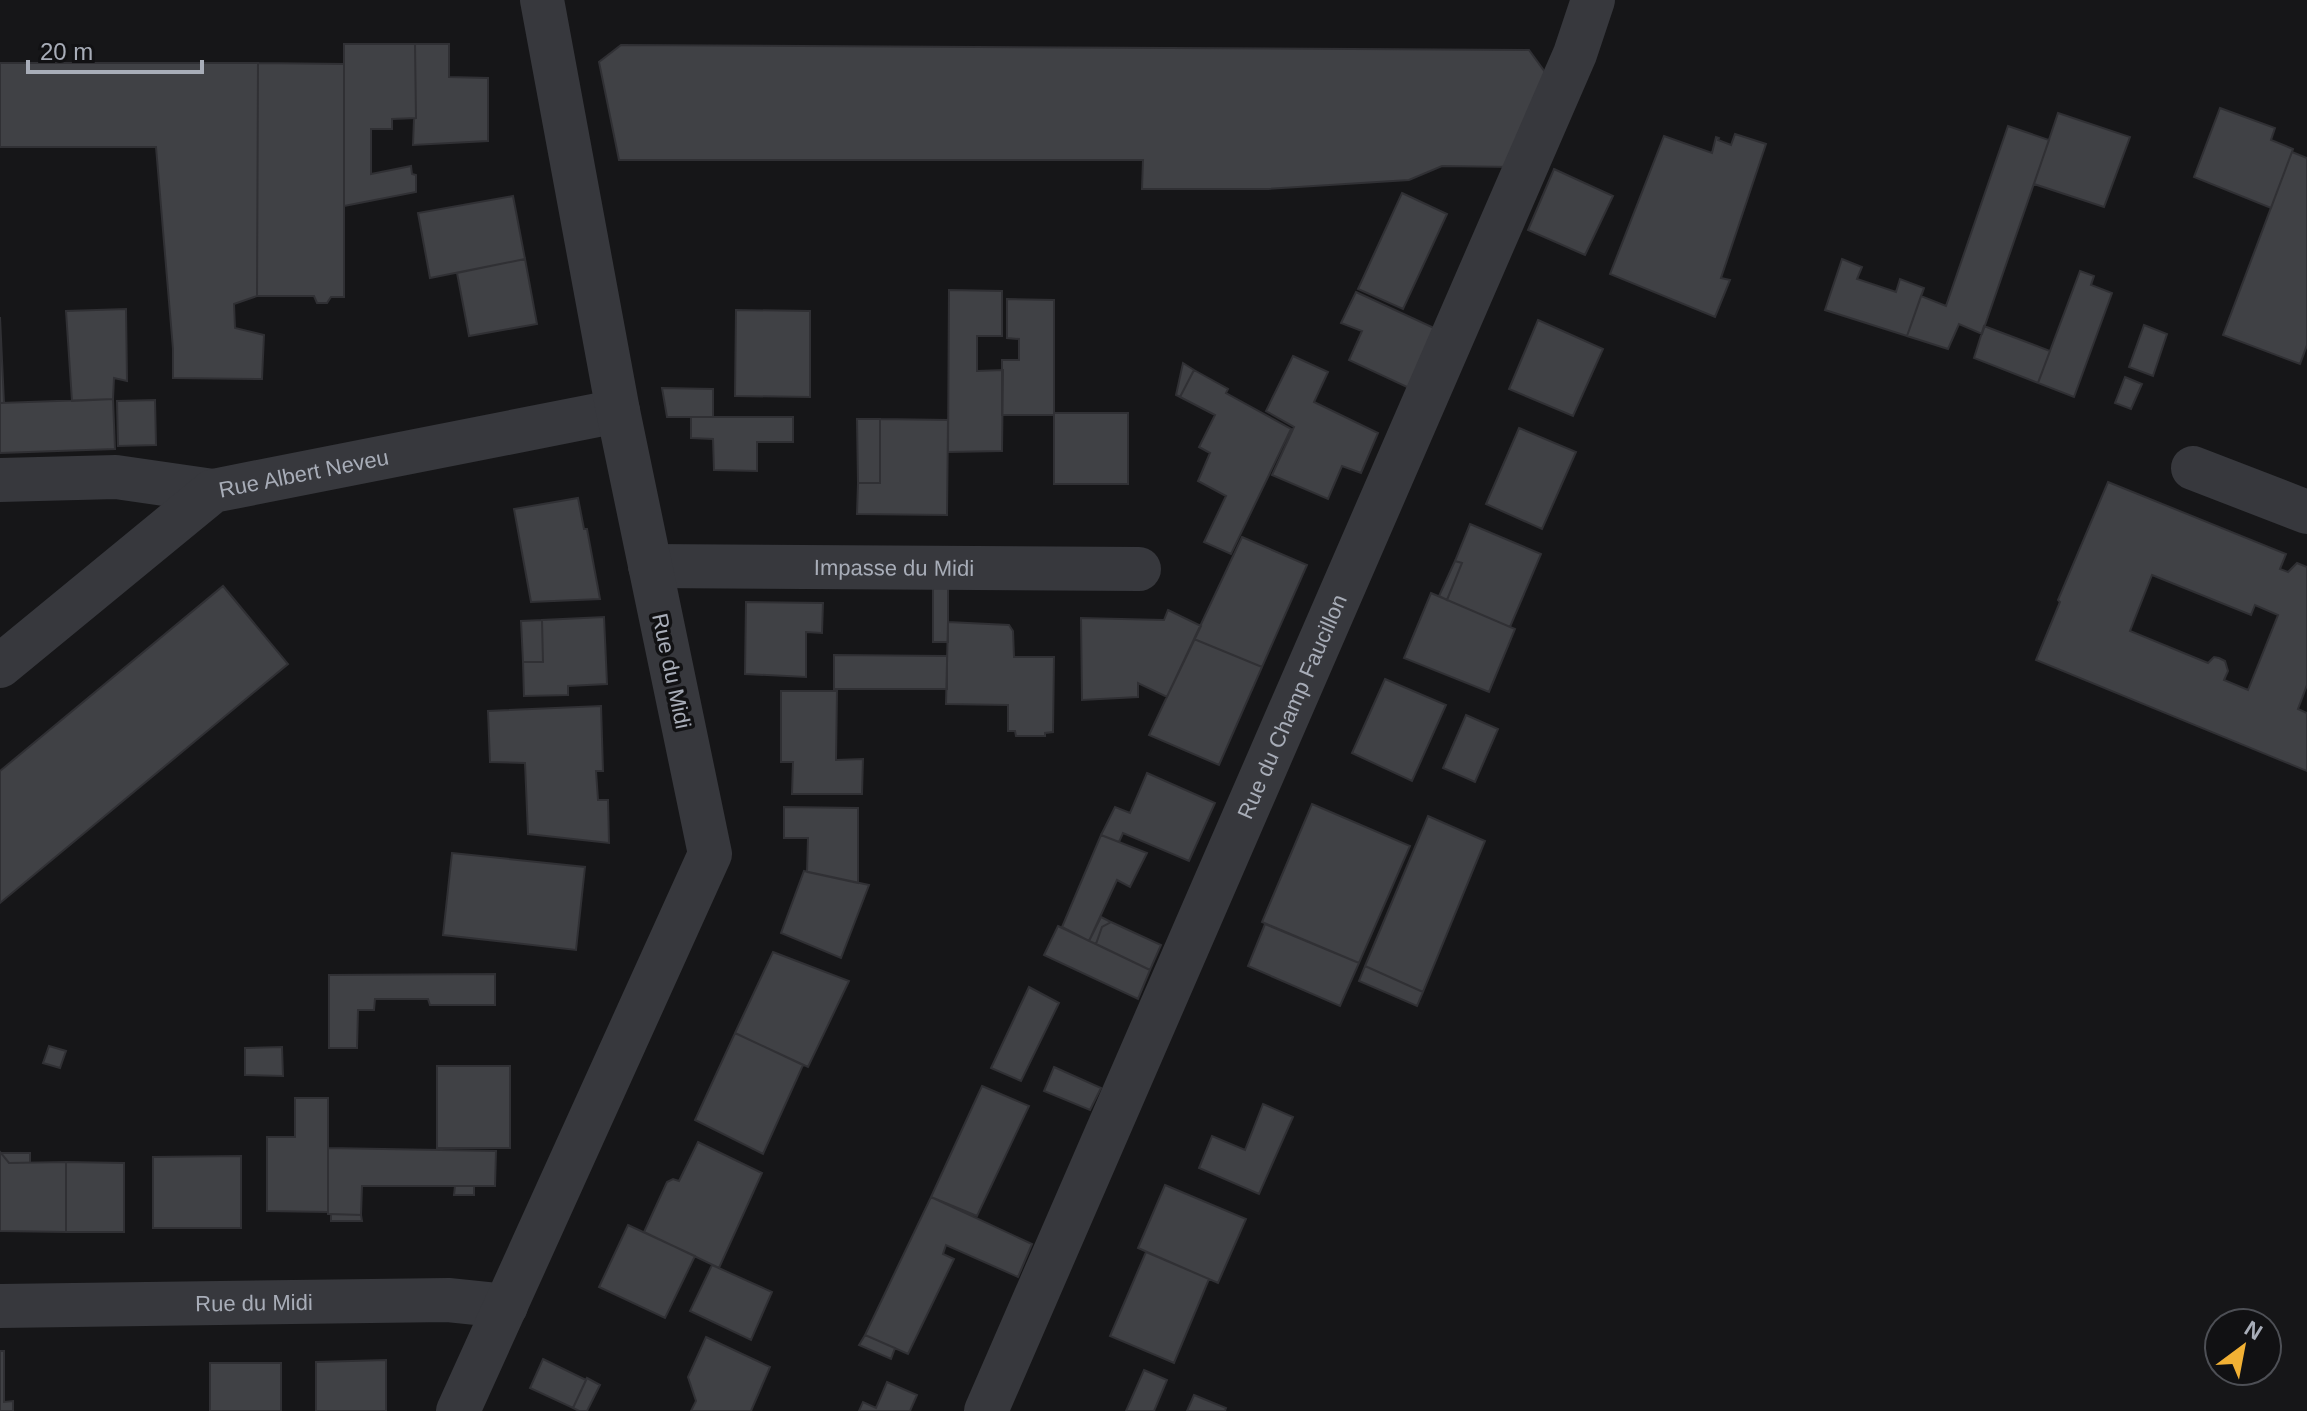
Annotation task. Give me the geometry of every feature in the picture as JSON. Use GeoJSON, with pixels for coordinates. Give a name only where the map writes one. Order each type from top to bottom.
{"type":"FeatureCollection","features":[{"type":"Feature","properties":{"kind":"street","name":"Rue du Midi"},"geometry":{"type":"LineString","coordinates":[[458,1411],[710,854],[618,411],[542,0]]}},
{"type":"Feature","properties":{"kind":"street","name":"Rue du Champ Faucillon"},"geometry":{"type":"LineString","coordinates":[[986,1411],[1569,68],[1593,0]]}},
{"type":"Feature","properties":{"kind":"street","name":"Rue Albert Neveu"},"geometry":{"type":"LineString","coordinates":[[0,666],[213,491],[618,411]]}},
{"type":"Feature","properties":{"kind":"street"},"geometry":{"type":"LineString","coordinates":[[2193,468],[2307,512]]}},
{"type":"Feature","properties":{"kind":"street"},"geometry":{"type":"LineString","coordinates":[[0,480],[116,477],[213,491]]}},
{"type":"Feature","properties":{"kind":"street","name":"Impasse du Midi"},"geometry":{"type":"LineString","coordinates":[[650,566],[1139,569]]}},
{"type":"Feature","properties":{"kind":"street","name":"Rue du Midi"},"geometry":{"type":"LineString","coordinates":[[0,1306],[448,1300],[506,1306]]}},
{"type":"Feature","properties":{"kind":"building"},"geometry":{"type":"Polygon","coordinates":[[[344,44],[415,44],[416,118],[392,119],[392,129],[371,129],[371,174],[411,166],[412,174],[416,175],[416,192],[344,206],[344,44]]]}},
{"type":"Feature","properties":{"kind":"building"},"geometry":{"type":"Polygon","coordinates":[[[415,44],[449,44],[449,77],[488,78],[488,141],[413,145],[416,118],[415,44]]]}},
{"type":"Feature","properties":{"kind":"building"},"geometry":{"type":"Polygon","coordinates":[[[621,45],[1529,50],[1550,79],[1512,167],[1442,166],[1409,180],[1268,189],[1142,189],[1143,160],[619,160],[599,62],[621,45]]]}},
{"type":"Feature","properties":{"kind":"building"},"geometry":{"type":"Polygon","coordinates":[[[0,63],[258,63],[257,296],[234,304],[235,328],[264,335],[262,379],[173,378],[156,147],[0,147],[0,63]]]}},
{"type":"Feature","properties":{"kind":"building"},"geometry":{"type":"Polygon","coordinates":[[[258,63],[344,64],[344,297],[331,297],[327,303],[317,303],[314,296],[257,296],[258,63]]]}},
{"type":"Feature","properties":{"kind":"building"},"geometry":{"type":"Polygon","coordinates":[[[2220,108],[2275,128],[2271,140],[2293,149],[2271,208],[2194,177],[2220,108]]]}},
{"type":"Feature","properties":{"kind":"building"},"geometry":{"type":"Polygon","coordinates":[[[2058,113],[2130,137],[2104,207],[2034,184],[2058,113]]]}},
{"type":"Feature","properties":{"kind":"building"},"geometry":{"type":"Polygon","coordinates":[[[2008,126],[2049,140],[1982,334],[1959,324],[1948,349],[1907,336],[1921,296],[1946,306],[2008,126]]]}},
{"type":"Feature","properties":{"kind":"building"},"geometry":{"type":"Polygon","coordinates":[[[1735,134],[1766,144],[1721,278],[1730,280],[1715,317],[1610,274],[1664,136],[1712,153],[1716,137],[1731,145],[1735,134]]]}},
{"type":"Feature","properties":{"kind":"building"},"geometry":{"type":"Polygon","coordinates":[[[2292,152],[2307,158],[2307,345],[2300,364],[2223,335],[2292,152]]]}},
{"type":"Feature","properties":{"kind":"building"},"geometry":{"type":"Polygon","coordinates":[[[1554,169],[1613,196],[1585,255],[1528,230],[1554,169]]]}},
{"type":"Feature","properties":{"kind":"building"},"geometry":{"type":"Polygon","coordinates":[[[1402,193],[1447,214],[1403,309],[1358,289],[1402,193]]]}},
{"type":"Feature","properties":{"kind":"building"},"geometry":{"type":"Polygon","coordinates":[[[513,196],[525,259],[430,278],[418,213],[513,196]]]}},
{"type":"Feature","properties":{"kind":"building"},"geometry":{"type":"Polygon","coordinates":[[[525,259],[537,324],[469,336],[457,273],[525,259]]]}},
{"type":"Feature","properties":{"kind":"building"},"geometry":{"type":"Polygon","coordinates":[[[1842,259],[1862,267],[1857,279],[1896,292],[1900,279],[1924,288],[1907,336],[1825,310],[1842,259]]]}},
{"type":"Feature","properties":{"kind":"building"},"geometry":{"type":"Polygon","coordinates":[[[2080,271],[2094,276],[2091,285],[2112,293],[2074,397],[2038,383],[2080,271]]]}},
{"type":"Feature","properties":{"kind":"building"},"geometry":{"type":"Polygon","coordinates":[[[949,290],[1002,291],[1002,336],[977,336],[977,371],[1003,370],[1002,451],[948,452],[949,290]]]}},
{"type":"Feature","properties":{"kind":"building"},"geometry":{"type":"Polygon","coordinates":[[[1356,292],[1434,328],[1409,388],[1349,360],[1362,331],[1341,323],[1356,292]]]}},
{"type":"Feature","properties":{"kind":"building"},"geometry":{"type":"Polygon","coordinates":[[[1007,299],[1054,300],[1054,415],[1002,415],[1002,360],[1019,360],[1019,339],[1007,338],[1007,299]]]}},
{"type":"Feature","properties":{"kind":"building"},"geometry":{"type":"Polygon","coordinates":[[[126,309],[127,381],[114,378],[113,399],[72,401],[66,311],[126,309]]]}},
{"type":"Feature","properties":{"kind":"building"},"geometry":{"type":"Polygon","coordinates":[[[736,310],[810,311],[810,397],[735,396],[736,310]]]}},
{"type":"Feature","properties":{"kind":"building"},"geometry":{"type":"Polygon","coordinates":[[[0,317],[4,403],[0,403],[0,317]]]}},
{"type":"Feature","properties":{"kind":"building"},"geometry":{"type":"Polygon","coordinates":[[[1538,320],[1603,349],[1573,416],[1509,389],[1538,320]]]}},
{"type":"Feature","properties":{"kind":"building"},"geometry":{"type":"Polygon","coordinates":[[[2144,325],[2167,334],[2153,376],[2129,367],[2144,325]]]}},
{"type":"Feature","properties":{"kind":"building"},"geometry":{"type":"Polygon","coordinates":[[[1984,326],[2050,351],[2038,383],[1974,358],[1984,326]]]}},
{"type":"Feature","properties":{"kind":"building"},"geometry":{"type":"Polygon","coordinates":[[[1293,356],[1328,372],[1314,402],[1378,433],[1361,473],[1342,466],[1328,499],[1272,475],[1294,427],[1266,411],[1293,356]]]}},
{"type":"Feature","properties":{"kind":"building"},"geometry":{"type":"Polygon","coordinates":[[[1183,363],[1194,370],[1180,397],[1176,395],[1183,363]]]}},
{"type":"Feature","properties":{"kind":"building"},"geometry":{"type":"Polygon","coordinates":[[[1194,370],[1228,389],[1226,393],[1291,429],[1231,554],[1204,542],[1226,496],[1198,481],[1210,453],[1199,447],[1215,415],[1180,397],[1194,370]]]}},
{"type":"Feature","properties":{"kind":"building"},"geometry":{"type":"Polygon","coordinates":[[[2125,377],[2142,384],[2131,409],[2115,403],[2125,377]]]}},
{"type":"Feature","properties":{"kind":"building"},"geometry":{"type":"Polygon","coordinates":[[[662,388],[713,389],[713,417],[667,417],[662,388]]]}},
{"type":"Feature","properties":{"kind":"building"},"geometry":{"type":"Polygon","coordinates":[[[113,399],[115,449],[0,453],[0,403],[113,399]]]}},
{"type":"Feature","properties":{"kind":"building"},"geometry":{"type":"Polygon","coordinates":[[[155,400],[156,445],[118,446],[117,401],[155,400]]]}},
{"type":"Feature","properties":{"kind":"building"},"geometry":{"type":"Polygon","coordinates":[[[1054,413],[1128,413],[1128,484],[1054,484],[1054,413]]]}},
{"type":"Feature","properties":{"kind":"building"},"geometry":{"type":"Polygon","coordinates":[[[691,417],[793,417],[793,442],[757,442],[757,471],[714,470],[713,439],[691,438],[691,417]]]}},
{"type":"Feature","properties":{"kind":"building"},"geometry":{"type":"Polygon","coordinates":[[[857,419],[880,419],[880,483],[858,483],[857,419]]]}},
{"type":"Feature","properties":{"kind":"building"},"geometry":{"type":"Polygon","coordinates":[[[880,419],[948,420],[947,515],[857,514],[858,483],[880,483],[880,419]]]}},
{"type":"Feature","properties":{"kind":"building"},"geometry":{"type":"Polygon","coordinates":[[[1519,428],[1576,452],[1542,529],[1486,504],[1519,428]]]}},
{"type":"Feature","properties":{"kind":"building"},"geometry":{"type":"Polygon","coordinates":[[[2108,482],[2286,554],[2280,569],[2288,572],[2297,563],[2307,567],[2307,685],[2298,709],[2307,713],[2307,771],[2036,660],[2060,602],[2058,600],[2108,482]],[[2152,575],[2130,631],[2208,663],[2214,657],[2225,661],[2228,671],[2224,680],[2248,690],[2278,615],[2255,605],[2251,615],[2152,575]]]}},
{"type":"Feature","properties":{"kind":"building"},"geometry":{"type":"Polygon","coordinates":[[[578,498],[600,599],[531,602],[514,509],[578,498]]]}},
{"type":"Feature","properties":{"kind":"building"},"geometry":{"type":"Polygon","coordinates":[[[1470,524],[1541,554],[1510,627],[1447,600],[1462,563],[1455,561],[1470,524]]]}},
{"type":"Feature","properties":{"kind":"building"},"geometry":{"type":"Polygon","coordinates":[[[1242,537],[1307,565],[1262,667],[1194,639],[1242,537]]]}},
{"type":"Feature","properties":{"kind":"building"},"geometry":{"type":"Polygon","coordinates":[[[1455,561],[1462,563],[1447,600],[1439,596],[1455,561]]]}},
{"type":"Feature","properties":{"kind":"building"},"geometry":{"type":"Polygon","coordinates":[[[223,586],[288,664],[0,903],[0,771],[223,586]]]}},
{"type":"Feature","properties":{"kind":"building"},"geometry":{"type":"Polygon","coordinates":[[[933,586],[948,587],[948,642],[933,642],[933,586]]]}},
{"type":"Feature","properties":{"kind":"building"},"geometry":{"type":"Polygon","coordinates":[[[1431,593],[1515,629],[1489,692],[1404,658],[1431,593]]]}},
{"type":"Feature","properties":{"kind":"building"},"geometry":{"type":"Polygon","coordinates":[[[746,602],[823,603],[822,633],[806,632],[806,677],[745,674],[746,602]]]}},
{"type":"Feature","properties":{"kind":"building"},"geometry":{"type":"Polygon","coordinates":[[[1168,610],[1201,626],[1167,697],[1138,683],[1138,697],[1082,700],[1081,618],[1164,620],[1168,610]]]}},
{"type":"Feature","properties":{"kind":"building"},"geometry":{"type":"Polygon","coordinates":[[[604,617],[607,684],[568,686],[568,695],[524,696],[523,662],[543,662],[542,620],[604,617]]]}},
{"type":"Feature","properties":{"kind":"building"},"geometry":{"type":"Polygon","coordinates":[[[542,620],[543,662],[523,662],[521,621],[542,620]]]}},
{"type":"Feature","properties":{"kind":"building"},"geometry":{"type":"Polygon","coordinates":[[[948,622],[1009,625],[1013,631],[1014,657],[1054,657],[1053,732],[1045,733],[1045,736],[1016,736],[1015,731],[1008,731],[1008,705],[946,704],[948,622]]]}},
{"type":"Feature","properties":{"kind":"building"},"geometry":{"type":"Polygon","coordinates":[[[1194,639],[1262,667],[1219,765],[1149,735],[1194,639]]]}},
{"type":"Feature","properties":{"kind":"building"},"geometry":{"type":"Polygon","coordinates":[[[834,655],[947,656],[947,689],[834,689],[834,655]]]}},
{"type":"Feature","properties":{"kind":"building"},"geometry":{"type":"Polygon","coordinates":[[[1385,679],[1446,705],[1412,781],[1352,753],[1385,679]]]}},
{"type":"Feature","properties":{"kind":"building"},"geometry":{"type":"Polygon","coordinates":[[[781,691],[837,691],[836,760],[863,759],[862,794],[792,794],[793,762],[781,762],[781,691]]]}},
{"type":"Feature","properties":{"kind":"building"},"geometry":{"type":"Polygon","coordinates":[[[601,706],[603,771],[596,771],[598,800],[608,800],[609,843],[528,834],[525,763],[490,762],[488,711],[601,706]]]}},
{"type":"Feature","properties":{"kind":"building"},"geometry":{"type":"Polygon","coordinates":[[[1466,715],[1498,729],[1475,782],[1443,768],[1466,715]]]}},
{"type":"Feature","properties":{"kind":"building"},"geometry":{"type":"Polygon","coordinates":[[[1147,773],[1215,803],[1189,861],[1123,833],[1119,842],[1101,835],[1115,807],[1130,813],[1147,773]]]}},
{"type":"Feature","properties":{"kind":"building"},"geometry":{"type":"Polygon","coordinates":[[[1312,804],[1410,846],[1359,963],[1262,922],[1312,804]]]}},
{"type":"Feature","properties":{"kind":"building"},"geometry":{"type":"Polygon","coordinates":[[[784,807],[858,808],[858,883],[807,872],[808,838],[784,838],[784,807]]]}},
{"type":"Feature","properties":{"kind":"building"},"geometry":{"type":"Polygon","coordinates":[[[1428,816],[1485,841],[1423,992],[1365,966],[1428,816]]]}},
{"type":"Feature","properties":{"kind":"building"},"geometry":{"type":"Polygon","coordinates":[[[1101,835],[1147,853],[1130,887],[1117,880],[1089,941],[1062,927],[1101,835]]]}},
{"type":"Feature","properties":{"kind":"building"},"geometry":{"type":"Polygon","coordinates":[[[452,853],[585,867],[576,950],[443,935],[452,853]]]}},
{"type":"Feature","properties":{"kind":"building"},"geometry":{"type":"Polygon","coordinates":[[[804,871],[869,885],[841,958],[781,933],[804,871]]]}},
{"type":"Feature","properties":{"kind":"building"},"geometry":{"type":"Polygon","coordinates":[[[1101,917],[1111,922],[1102,927],[1096,944],[1089,941],[1101,917]]]}},
{"type":"Feature","properties":{"kind":"building"},"geometry":{"type":"Polygon","coordinates":[[[1111,922],[1161,945],[1150,970],[1096,944],[1102,927],[1111,922]]]}},
{"type":"Feature","properties":{"kind":"building"},"geometry":{"type":"Polygon","coordinates":[[[1265,924],[1359,963],[1340,1006],[1248,966],[1265,924]]]}},
{"type":"Feature","properties":{"kind":"building"},"geometry":{"type":"Polygon","coordinates":[[[1058,926],[1150,970],[1138,999],[1044,955],[1058,926]]]}},
{"type":"Feature","properties":{"kind":"building"},"geometry":{"type":"Polygon","coordinates":[[[773,952],[849,981],[808,1067],[735,1033],[773,952]]]}},
{"type":"Feature","properties":{"kind":"building"},"geometry":{"type":"Polygon","coordinates":[[[1365,966],[1423,992],[1417,1006],[1359,981],[1365,966]]]}},
{"type":"Feature","properties":{"kind":"building"},"geometry":{"type":"Polygon","coordinates":[[[495,974],[495,1005],[430,1005],[428,999],[375,999],[374,1010],[358,1010],[357,1048],[329,1048],[329,975],[495,974]]]}},
{"type":"Feature","properties":{"kind":"building"},"geometry":{"type":"Polygon","coordinates":[[[1029,987],[1059,1003],[1021,1081],[991,1068],[1029,987]]]}},
{"type":"Feature","properties":{"kind":"building"},"geometry":{"type":"Polygon","coordinates":[[[735,1033],[803,1065],[763,1154],[695,1120],[735,1033]]]}},
{"type":"Feature","properties":{"kind":"building"},"geometry":{"type":"Polygon","coordinates":[[[49,1046],[66,1051],[60,1068],[43,1063],[49,1046]]]}},
{"type":"Feature","properties":{"kind":"building"},"geometry":{"type":"Polygon","coordinates":[[[282,1047],[283,1076],[245,1075],[245,1048],[282,1047]]]}},
{"type":"Feature","properties":{"kind":"building"},"geometry":{"type":"Polygon","coordinates":[[[437,1066],[510,1066],[510,1148],[437,1148],[437,1066]]]}},
{"type":"Feature","properties":{"kind":"building"},"geometry":{"type":"Polygon","coordinates":[[[1054,1067],[1101,1088],[1090,1110],[1044,1091],[1054,1067]]]}},
{"type":"Feature","properties":{"kind":"building"},"geometry":{"type":"Polygon","coordinates":[[[982,1086],[1029,1106],[977,1216],[931,1197],[982,1086]]]}},
{"type":"Feature","properties":{"kind":"building"},"geometry":{"type":"Polygon","coordinates":[[[295,1098],[328,1098],[328,1212],[267,1211],[267,1137],[295,1137],[295,1098]]]}},
{"type":"Feature","properties":{"kind":"building"},"geometry":{"type":"Polygon","coordinates":[[[1263,1104],[1293,1117],[1259,1194],[1199,1168],[1212,1136],[1245,1150],[1263,1104]]]}},
{"type":"Feature","properties":{"kind":"building"},"geometry":{"type":"Polygon","coordinates":[[[698,1142],[762,1173],[719,1268],[644,1232],[667,1182],[673,1179],[679,1181],[698,1142]]]}},
{"type":"Feature","properties":{"kind":"building"},"geometry":{"type":"Polygon","coordinates":[[[328,1148],[496,1151],[495,1186],[362,1186],[361,1215],[328,1214],[328,1148]]]}},
{"type":"Feature","properties":{"kind":"building"},"geometry":{"type":"Polygon","coordinates":[[[0,1152],[9,1163],[66,1162],[66,1232],[0,1231],[0,1152]]]}},
{"type":"Feature","properties":{"kind":"building"},"geometry":{"type":"Polygon","coordinates":[[[1,1153],[30,1153],[30,1163],[9,1163],[1,1153]]]}},
{"type":"Feature","properties":{"kind":"building"},"geometry":{"type":"Polygon","coordinates":[[[241,1156],[241,1228],[153,1228],[153,1157],[241,1156]]]}},
{"type":"Feature","properties":{"kind":"building"},"geometry":{"type":"Polygon","coordinates":[[[66,1162],[124,1163],[124,1232],[66,1232],[66,1162]]]}},
{"type":"Feature","properties":{"kind":"building"},"geometry":{"type":"Polygon","coordinates":[[[1165,1185],[1246,1219],[1218,1283],[1138,1248],[1165,1185]]]}},
{"type":"Feature","properties":{"kind":"building"},"geometry":{"type":"Polygon","coordinates":[[[455,1186],[474,1186],[474,1195],[454,1195],[455,1186]]]}},
{"type":"Feature","properties":{"kind":"building"},"geometry":{"type":"Polygon","coordinates":[[[931,1197],[1032,1244],[1018,1277],[946,1245],[943,1254],[954,1259],[908,1354],[865,1335],[931,1197]]]}},
{"type":"Feature","properties":{"kind":"building"},"geometry":{"type":"Polygon","coordinates":[[[331,1214],[361,1215],[362,1221],[331,1221],[331,1214]]]}},
{"type":"Feature","properties":{"kind":"building"},"geometry":{"type":"Polygon","coordinates":[[[628,1225],[695,1256],[665,1318],[599,1287],[628,1225]]]}},
{"type":"Feature","properties":{"kind":"building"},"geometry":{"type":"Polygon","coordinates":[[[1146,1252],[1209,1279],[1174,1363],[1110,1336],[1146,1252]]]}},
{"type":"Feature","properties":{"kind":"building"},"geometry":{"type":"Polygon","coordinates":[[[712,1265],[772,1292],[751,1340],[690,1311],[712,1265]]]}},
{"type":"Feature","properties":{"kind":"building"},"geometry":{"type":"Polygon","coordinates":[[[865,1335],[895,1348],[891,1359],[859,1345],[865,1335]]]}},
{"type":"Feature","properties":{"kind":"building"},"geometry":{"type":"Polygon","coordinates":[[[706,1337],[770,1367],[751,1411],[691,1411],[696,1401],[688,1377],[706,1337]]]}},
{"type":"Feature","properties":{"kind":"building"},"geometry":{"type":"Polygon","coordinates":[[[0,1351],[4,1351],[4,1402],[13,1401],[13,1411],[0,1411],[0,1351]]]}},
{"type":"Feature","properties":{"kind":"building"},"geometry":{"type":"Polygon","coordinates":[[[543,1359],[586,1380],[573,1408],[530,1388],[543,1359]]]}},
{"type":"Feature","properties":{"kind":"building"},"geometry":{"type":"Polygon","coordinates":[[[386,1360],[386,1411],[316,1411],[316,1362],[386,1360]]]}},
{"type":"Feature","properties":{"kind":"building"},"geometry":{"type":"Polygon","coordinates":[[[210,1363],[281,1363],[281,1411],[210,1411],[210,1363]]]}},
{"type":"Feature","properties":{"kind":"building"},"geometry":{"type":"Polygon","coordinates":[[[1144,1370],[1167,1380],[1154,1411],[1126,1411],[1144,1370]]]}},
{"type":"Feature","properties":{"kind":"building"},"geometry":{"type":"Polygon","coordinates":[[[587,1378],[600,1385],[587,1411],[579,1411],[573,1408],[587,1378]]]}},
{"type":"Feature","properties":{"kind":"building"},"geometry":{"type":"Polygon","coordinates":[[[887,1382],[917,1395],[910,1411],[859,1411],[863,1402],[876,1408],[887,1382]]]}},
{"type":"Feature","properties":{"kind":"building"},"geometry":{"type":"Polygon","coordinates":[[[1194,1395],[1226,1408],[1225,1411],[1187,1411],[1194,1395]]]}}]}
